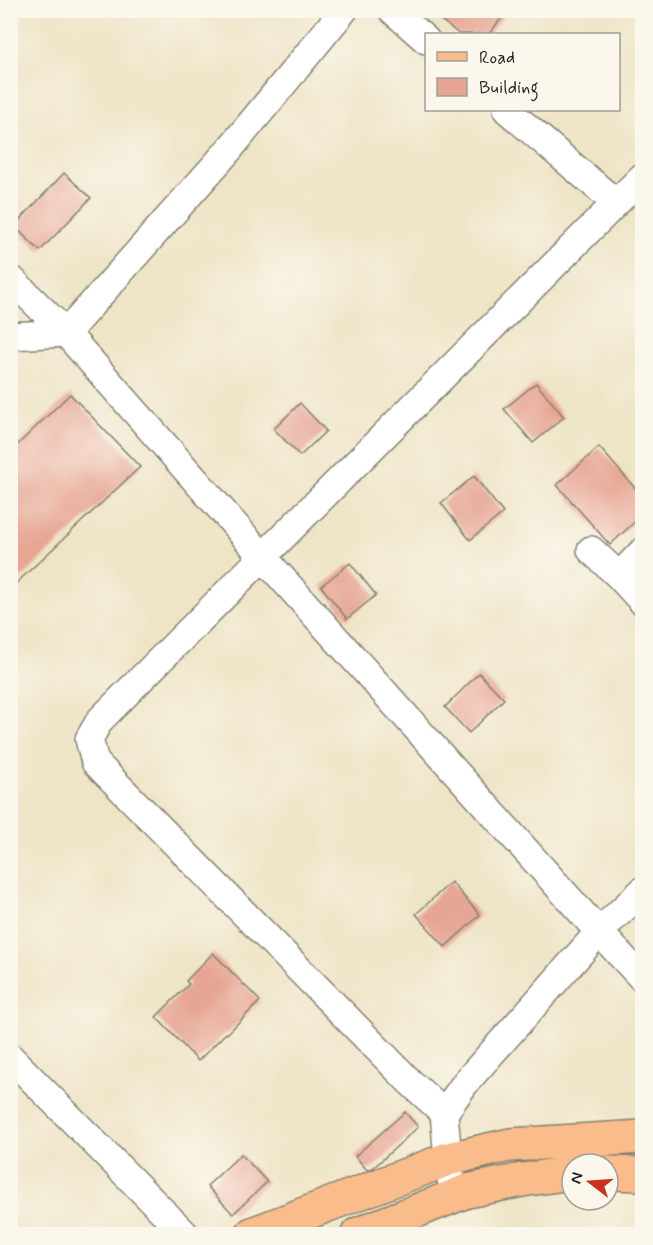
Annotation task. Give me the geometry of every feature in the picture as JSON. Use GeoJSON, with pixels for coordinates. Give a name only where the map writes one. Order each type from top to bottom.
{"type":"FeatureCollection","features":[{"type":"Feature","properties":{"kind":"main road"},"geometry":{"type":"LineString","coordinates":[[252,1234],[448,1159],[510,1145],[642,1137]]}},
{"type":"Feature","properties":{"kind":"main road"},"geometry":{"type":"LineString","coordinates":[[620,1173],[642,1174]]}},
{"type":"Feature","properties":{"kind":"main road"},"geometry":{"type":"LineString","coordinates":[[358,1234],[467,1191],[560,1175]]}},
{"type":"Feature","properties":{"kind":"street"},"geometry":{"type":"LineString","coordinates":[[10,336],[66,333],[228,151],[344,10]]}},
{"type":"Feature","properties":{"kind":"street"},"geometry":{"type":"LineString","coordinates":[[392,10],[425,39]]}},
{"type":"Feature","properties":{"kind":"street"},"geometry":{"type":"LineString","coordinates":[[508,111],[616,203]]}},
{"type":"Feature","properties":{"kind":"street"},"geometry":{"type":"LineString","coordinates":[[444,1113],[95,762],[89,739],[100,720],[642,177]]}},
{"type":"Feature","properties":{"kind":"street"},"geometry":{"type":"LineString","coordinates":[[10,278],[66,333],[263,557],[642,978]]}},
{"type":"Feature","properties":{"kind":"street"},"geometry":{"type":"LineString","coordinates":[[591,550],[642,601]]}},
{"type":"Feature","properties":{"kind":"street"},"geometry":{"type":"LineString","coordinates":[[619,576],[642,552]]}},
{"type":"Feature","properties":{"kind":"street"},"geometry":{"type":"LineString","coordinates":[[454,1196],[444,1113],[465,1082],[599,932],[642,891]]}},
{"type":"Feature","properties":{"kind":"street"},"geometry":{"type":"LineString","coordinates":[[10,1057],[185,1234]]}},
{"type":"Feature","properties":{"kind":"building"},"geometry":{"type":"Polygon","coordinates":[[[428,10],[508,10],[490,33],[458,33],[428,10]]]}},
{"type":"Feature","properties":{"kind":"building"},"geometry":{"type":"Polygon","coordinates":[[[64,173],[91,198],[40,251],[14,226],[64,173]]]}},
{"type":"Feature","properties":{"kind":"building"},"geometry":{"type":"Polygon","coordinates":[[[536,383],[564,417],[533,443],[504,409],[536,383]]]}},
{"type":"Feature","properties":{"kind":"building"},"geometry":{"type":"Polygon","coordinates":[[[70,394],[140,467],[10,589],[10,452],[70,394]]]}},
{"type":"Feature","properties":{"kind":"building"},"geometry":{"type":"Polygon","coordinates":[[[300,403],[326,431],[300,456],[274,429],[300,403]]]}},
{"type":"Feature","properties":{"kind":"building"},"geometry":{"type":"Polygon","coordinates":[[[599,447],[642,496],[642,515],[610,545],[557,485],[599,447]]]}},
{"type":"Feature","properties":{"kind":"building"},"geometry":{"type":"Polygon","coordinates":[[[474,476],[503,513],[470,540],[441,503],[474,476]]]}},
{"type":"Feature","properties":{"kind":"building"},"geometry":{"type":"Polygon","coordinates":[[[350,563],[376,595],[347,619],[321,586],[350,563]]]}},
{"type":"Feature","properties":{"kind":"building"},"geometry":{"type":"Polygon","coordinates":[[[479,673],[504,699],[469,733],[445,707],[479,673]]]}},
{"type":"Feature","properties":{"kind":"building"},"geometry":{"type":"Polygon","coordinates":[[[451,882],[480,915],[445,947],[416,914],[451,882]]]}},
{"type":"Feature","properties":{"kind":"building"},"geometry":{"type":"Polygon","coordinates":[[[213,953],[260,1001],[198,1061],[156,1017],[189,984],[186,981],[213,953]]]}},
{"type":"Feature","properties":{"kind":"building"},"geometry":{"type":"Polygon","coordinates":[[[405,1112],[418,1127],[373,1168],[367,1170],[355,1156],[405,1112]]]}},
{"type":"Feature","properties":{"kind":"building"},"geometry":{"type":"Polygon","coordinates":[[[241,1154],[267,1182],[233,1214],[207,1186],[241,1154]]]}}]}
